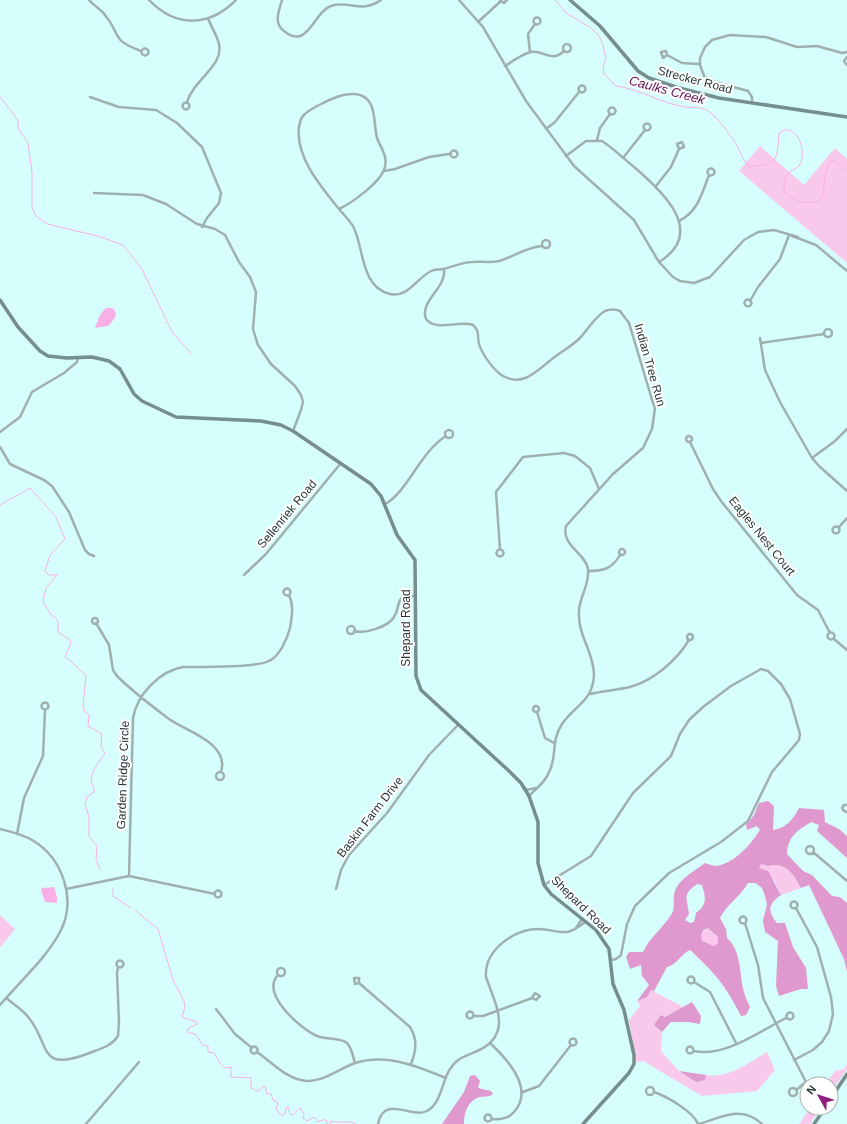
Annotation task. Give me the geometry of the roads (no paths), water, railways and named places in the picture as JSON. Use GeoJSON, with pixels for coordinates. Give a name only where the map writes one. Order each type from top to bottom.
{"type":"FeatureCollection","features":[{"type":"Feature","properties":{"kind":"street"},"geometry":{"type":"LineString","coordinates":[[89,0],[106,15],[120,40],[128,46],[141,50]]}},
{"type":"Feature","properties":{"kind":"street"},"geometry":{"type":"LineString","coordinates":[[149,0],[163,12],[176,18],[196,21],[208,18],[225,9],[236,0]]}},
{"type":"Feature","properties":{"kind":"street"},"geometry":{"type":"LineString","coordinates":[[282,0],[277,13],[278,24],[286,33],[296,36],[309,32],[320,13],[328,6],[343,4],[365,7],[381,0]]}},
{"type":"Feature","properties":{"kind":"street"},"geometry":{"type":"LineString","coordinates":[[459,0],[484,29],[526,101],[566,156],[578,170],[634,220],[659,262],[673,277],[687,282],[699,282],[714,274],[750,236],[769,230],[798,237],[816,245],[847,270]]}},
{"type":"Feature","properties":{"kind":"street"},"geometry":{"type":"LineString","coordinates":[[478,22],[500,1],[504,2],[507,0]]}},
{"type":"Feature","properties":{"kind":"street","name":"Strecker Road"},"geometry":{"type":"LineString","coordinates":[[570,0],[600,26],[634,66],[644,75],[695,93],[752,104],[847,117]]}},
{"type":"Feature","properties":{"kind":"street"},"geometry":{"type":"LineString","coordinates":[[187,102],[197,82],[212,68],[219,55],[218,41],[208,18]]}},
{"type":"Feature","properties":{"kind":"street"},"geometry":{"type":"LineString","coordinates":[[530,52],[528,34],[535,24]]}},
{"type":"Feature","properties":{"kind":"street"},"geometry":{"type":"LineString","coordinates":[[752,104],[752,97],[748,91],[710,80],[704,76],[699,64],[702,53],[708,43],[723,36],[766,37],[797,46],[817,46],[842,53],[847,52],[847,57],[844,61],[847,66]]}},
{"type":"Feature","properties":{"kind":"street"},"geometry":{"type":"LineString","coordinates":[[505,66],[530,52],[553,57],[564,51]]}},
{"type":"Feature","properties":{"kind":"street"},"geometry":{"type":"LineString","coordinates":[[667,56],[682,63],[699,64]]}},
{"type":"Feature","properties":{"kind":"street"},"geometry":{"type":"LineString","coordinates":[[546,128],[555,122],[579,92]]}},
{"type":"Feature","properties":{"kind":"street"},"geometry":{"type":"LineString","coordinates":[[384,171],[385,156],[378,139],[373,110],[366,98],[355,94],[337,96],[304,115],[300,122],[298,136],[303,154],[323,188],[355,231],[361,257],[370,277],[375,284],[384,291],[397,295],[403,293],[432,271],[466,262],[499,261],[521,251],[542,246]]}},
{"type":"Feature","properties":{"kind":"street"},"geometry":{"type":"LineString","coordinates":[[90,97],[119,107],[156,110],[177,123],[202,147],[221,193],[219,203],[202,227]]}},
{"type":"Feature","properties":{"kind":"street"},"geometry":{"type":"LineString","coordinates":[[597,140],[600,128],[610,114]]}},
{"type":"Feature","properties":{"kind":"street"},"geometry":{"type":"LineString","coordinates":[[623,158],[645,130]]}},
{"type":"Feature","properties":{"kind":"street"},"geometry":{"type":"LineString","coordinates":[[566,156],[586,141],[597,140],[607,144],[656,186],[666,198],[680,221],[681,230],[677,245],[669,256],[659,262]]}},
{"type":"Feature","properties":{"kind":"street"},"geometry":{"type":"LineString","coordinates":[[656,186],[671,167],[679,149]]}},
{"type":"Feature","properties":{"kind":"street"},"geometry":{"type":"LineString","coordinates":[[339,209],[362,194],[384,171],[395,169],[429,157],[449,154]]}},
{"type":"Feature","properties":{"kind":"street"},"geometry":{"type":"LineString","coordinates":[[680,221],[694,210],[709,175]]}},
{"type":"Feature","properties":{"kind":"street"},"geometry":{"type":"LineString","coordinates":[[94,192],[143,195],[166,204],[202,227],[215,229],[225,235],[238,262],[253,284],[257,297],[253,329],[258,345],[271,364],[295,386],[302,395],[303,402],[293,431]]}},
{"type":"Feature","properties":{"kind":"street"},"geometry":{"type":"LineString","coordinates":[[750,301],[758,287],[780,259],[790,235]]}},
{"type":"Feature","properties":{"kind":"street","name":"Indian Tree Run"},"geometry":{"type":"LineString","coordinates":[[444,269],[443,282],[426,308],[426,319],[434,325],[465,323],[473,325],[479,334],[481,349],[491,364],[503,376],[512,379],[521,380],[533,375],[572,345],[606,311],[616,310],[626,318],[653,400],[654,422],[649,438],[643,448],[613,474],[586,505],[570,519],[565,529],[568,543],[583,559],[588,571]]}},
{"type":"Feature","properties":{"kind":"street","name":"Shepard Road"},"geometry":{"type":"LineString","coordinates":[[0,300],[18,327],[43,354],[52,358],[96,358],[115,364],[134,394],[150,406],[169,415],[191,419],[266,422],[281,425],[293,431],[371,484],[381,496],[393,528],[415,560],[418,684],[428,698],[509,771],[526,790],[530,796],[538,822],[538,863],[544,885],[551,894],[596,930],[605,941],[611,960],[613,984],[624,1010],[634,1055],[634,1064],[629,1073],[583,1124]]}},
{"type":"Feature","properties":{"kind":"street"},"geometry":{"type":"LineString","coordinates":[[761,343],[824,334]]}},
{"type":"Feature","properties":{"kind":"street"},"geometry":{"type":"LineString","coordinates":[[760,338],[765,370],[770,383],[812,458],[847,491]]}},
{"type":"Feature","properties":{"kind":"street"},"geometry":{"type":"LineString","coordinates":[[0,432],[20,417],[32,392],[64,373],[77,362],[78,357]]}},
{"type":"Feature","properties":{"kind":"street"},"geometry":{"type":"LineString","coordinates":[[812,458],[847,429]]}},
{"type":"Feature","properties":{"kind":"street"},"geometry":{"type":"LineString","coordinates":[[385,504],[393,500],[418,464],[437,442],[446,436]]}},
{"type":"Feature","properties":{"kind":"street","name":"Eagles Nest Court"},"geometry":{"type":"LineString","coordinates":[[690,442],[713,489],[721,501],[797,595],[818,610],[830,633],[835,635],[834,639]]}},
{"type":"Feature","properties":{"kind":"street"},"geometry":{"type":"LineString","coordinates":[[0,447],[10,464],[44,480],[52,486],[69,512],[85,550],[94,556]]}},
{"type":"Feature","properties":{"kind":"street"},"geometry":{"type":"LineString","coordinates":[[500,549],[496,492],[524,457],[564,454],[575,456],[590,468],[599,490]]}},
{"type":"Feature","properties":{"kind":"street","name":"Sellenriek Road"},"geometry":{"type":"LineString","coordinates":[[244,575],[266,554],[341,463]]}},
{"type":"Feature","properties":{"kind":"street"},"geometry":{"type":"LineString","coordinates":[[839,527],[847,518]]}},
{"type":"Feature","properties":{"kind":"street"},"geometry":{"type":"LineString","coordinates":[[530,796],[544,782],[551,769],[554,743],[562,724],[590,694],[593,668],[582,636],[579,618],[580,602],[587,583],[588,571],[601,571],[607,569],[615,563],[620,555]]}},
{"type":"Feature","properties":{"kind":"street","name":"Garden Ridge Circle"},"geometry":{"type":"LineString","coordinates":[[129,876],[134,718],[135,710],[142,697],[160,676],[176,668],[258,665],[271,660],[278,653],[288,635],[293,606],[289,595]]}},
{"type":"Feature","properties":{"kind":"street"},"geometry":{"type":"LineString","coordinates":[[354,631],[364,632],[391,620],[396,614],[401,598],[406,596],[415,596]]}},
{"type":"Feature","properties":{"kind":"street"},"geometry":{"type":"LineString","coordinates":[[96,623],[109,645],[114,672],[119,679],[171,720],[211,743],[220,757],[222,766],[221,772]]}},
{"type":"Feature","properties":{"kind":"street","name":"Eagles Nest Court"},"geometry":{"type":"LineString","coordinates":[[830,633],[828,638],[831,640],[834,639],[847,650]]}},
{"type":"Feature","properties":{"kind":"street"},"geometry":{"type":"LineString","coordinates":[[590,694],[631,687],[646,680],[670,662],[689,640]]}},
{"type":"Feature","properties":{"kind":"street"},"geometry":{"type":"LineString","coordinates":[[544,885],[591,856],[633,793],[671,756],[684,728],[702,707],[730,686],[755,672],[765,670],[772,674],[781,684],[790,699],[800,734],[799,740],[772,772],[748,821],[721,842],[669,873],[635,906],[628,920],[621,955],[616,959],[611,960]]}},
{"type":"Feature","properties":{"kind":"street"},"geometry":{"type":"LineString","coordinates":[[17,834],[24,798],[43,756],[45,710]]}},
{"type":"Feature","properties":{"kind":"street"},"geometry":{"type":"LineString","coordinates":[[537,712],[545,738],[554,743]]}},
{"type":"Feature","properties":{"kind":"street","name":"Baskin Farm Drive"},"geometry":{"type":"LineString","coordinates":[[336,889],[341,870],[349,855],[387,813],[430,755],[458,725]]}},
{"type":"Feature","properties":{"kind":"street"},"geometry":{"type":"LineString","coordinates":[[526,790],[537,788]]}},
{"type":"Feature","properties":{"kind":"street"},"geometry":{"type":"LineString","coordinates":[[847,805],[843,806],[842,808],[844,812],[847,812]]}},
{"type":"Feature","properties":{"kind":"street"},"geometry":{"type":"LineString","coordinates":[[0,829],[31,839],[48,852],[60,869],[66,889],[68,903],[66,914],[59,933],[36,964],[0,1006]]}},
{"type":"Feature","properties":{"kind":"street"},"geometry":{"type":"LineString","coordinates":[[813,852],[847,881]]}},
{"type":"Feature","properties":{"kind":"street"},"geometry":{"type":"LineString","coordinates":[[66,889],[129,876],[214,894]]}},
{"type":"Feature","properties":{"kind":"street"},"geometry":{"type":"LineString","coordinates":[[794,1060],[813,1050],[822,1042],[829,1031],[833,1014],[831,997],[816,945],[796,908]]}},
{"type":"Feature","properties":{"kind":"street"},"geometry":{"type":"LineString","coordinates":[[378,1124],[384,1113],[393,1108],[418,1113],[428,1111],[434,1105],[446,1078],[456,1061],[491,1044],[499,1031],[500,1019],[486,977],[486,964],[494,951],[509,938],[522,932],[541,929],[567,932],[576,928],[584,920]]}},
{"type":"Feature","properties":{"kind":"street"},"geometry":{"type":"LineString","coordinates":[[744,923],[758,965],[762,994],[803,1076]]}},
{"type":"Feature","properties":{"kind":"street"},"geometry":{"type":"LineString","coordinates":[[6,998],[29,1018],[45,1049],[51,1057],[61,1061],[68,1060],[108,1045],[118,1036],[120,1022],[117,974],[118,967]]}},
{"type":"Feature","properties":{"kind":"street"},"geometry":{"type":"LineString","coordinates":[[278,975],[273,984],[278,1002],[300,1025],[311,1033],[344,1042],[350,1047],[355,1063]]}},
{"type":"Feature","properties":{"kind":"street"},"geometry":{"type":"LineString","coordinates":[[694,982],[703,986],[710,992],[736,1043]]}},
{"type":"Feature","properties":{"kind":"street"},"geometry":{"type":"LineString","coordinates":[[359,983],[410,1027],[415,1036],[416,1047],[411,1064]]}},
{"type":"Feature","properties":{"kind":"street"},"geometry":{"type":"LineString","coordinates":[[473,1016],[483,1016],[532,998]]}},
{"type":"Feature","properties":{"kind":"street"},"geometry":{"type":"LineString","coordinates":[[216,1009],[235,1034],[252,1048],[256,1047],[257,1052]]}},
{"type":"Feature","properties":{"kind":"street"},"geometry":{"type":"LineString","coordinates":[[694,1051],[714,1052],[736,1043],[786,1018]]}},
{"type":"Feature","properties":{"kind":"street"},"geometry":{"type":"LineString","coordinates":[[491,1044],[509,1064],[522,1087],[523,1092],[521,1104],[512,1115],[503,1119],[492,1119]]}},
{"type":"Feature","properties":{"kind":"street"},"geometry":{"type":"LineString","coordinates":[[523,1092],[539,1086],[571,1045]]}},
{"type":"Feature","properties":{"kind":"street"},"geometry":{"type":"LineString","coordinates":[[252,1048],[252,1053],[257,1052],[296,1078],[306,1081],[324,1077],[355,1063],[377,1059],[399,1061],[411,1064],[446,1078]]}},
{"type":"Feature","properties":{"kind":"street"},"geometry":{"type":"LineString","coordinates":[[86,1124],[139,1062]]}},
{"type":"Feature","properties":{"kind":"street"},"geometry":{"type":"LineString","coordinates":[[839,1086],[847,1074]]}},
{"type":"Feature","properties":{"kind":"street"},"geometry":{"type":"LineString","coordinates":[[654,1092],[662,1095],[690,1114],[698,1124],[740,1113],[750,1114],[762,1124]]}},
{"type":"Feature","properties":{"kind":"waterway","name":"Caulks Creek"},"geometry":{"type":"LineString","coordinates":[[555,0],[566,13],[591,28],[599,36],[603,45],[606,59],[603,67],[604,74],[616,86],[634,90],[677,105],[700,108],[709,111],[730,135],[749,167],[771,163],[774,160],[778,150],[779,133],[784,130],[790,130],[794,133],[798,137],[802,149],[802,155],[799,166],[791,171],[785,180],[784,191],[792,198],[800,202],[815,202],[820,200],[826,172],[830,162],[835,161],[847,172]]}},
{"type":"Feature","properties":{"kind":"waterway"},"geometry":{"type":"LineString","coordinates":[[0,97],[18,120],[18,128],[28,143],[32,172],[32,208],[36,216],[47,224],[98,236],[123,245],[142,269],[172,332],[191,353]]}},
{"type":"Feature","properties":{"kind":"waterway"},"geometry":{"type":"LineString","coordinates":[[0,505],[30,488],[56,517],[65,539],[50,555],[45,571],[49,575],[57,575],[46,588],[43,602],[52,616],[57,620],[58,632],[70,640],[71,643],[65,657],[86,675],[83,707],[85,712],[89,715],[88,726],[102,734],[101,746],[105,753],[96,766],[91,777],[94,792],[87,797],[85,805],[89,816],[89,836],[97,846],[96,860],[100,869]]}},
{"type":"Feature","properties":{"kind":"waterway"},"geometry":{"type":"LineString","coordinates":[[113,889],[113,896],[131,908]]}},
{"type":"Feature","properties":{"kind":"waterway"},"geometry":{"type":"LineString","coordinates":[[135,910],[158,929],[173,980],[184,1001],[185,1007],[182,1017],[197,1022],[197,1024],[189,1028],[187,1032],[195,1034],[203,1045],[208,1046],[208,1052],[214,1053],[225,1068],[231,1067],[231,1077],[251,1078],[251,1088],[258,1091],[265,1086],[267,1094],[271,1094],[273,1100],[278,1103],[276,1109],[281,1115],[284,1115],[287,1107],[289,1108],[290,1114],[293,1115],[300,1108],[304,1114],[303,1118],[307,1121],[314,1117],[318,1122],[326,1120],[328,1124]]}},
{"type":"Feature","properties":{"kind":"waterway"},"geometry":{"type":"LineString","coordinates":[[330,1124],[331,1121],[351,1122],[356,1124]]}}]}
